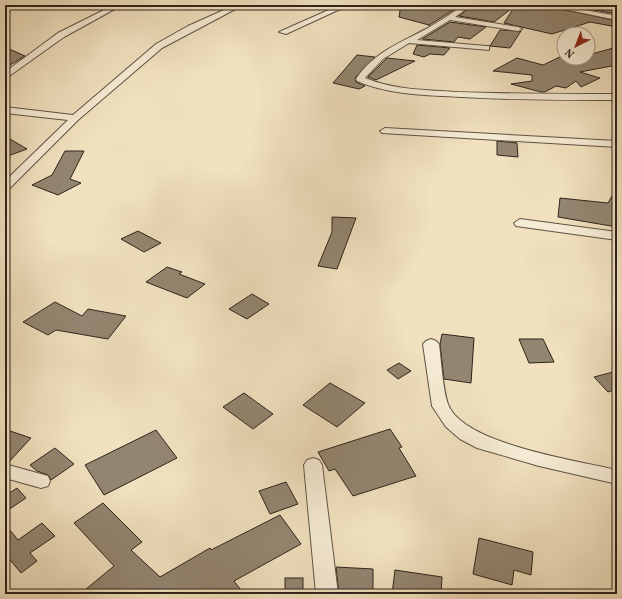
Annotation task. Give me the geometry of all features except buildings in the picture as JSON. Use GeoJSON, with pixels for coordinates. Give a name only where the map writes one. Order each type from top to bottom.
{"type":"FeatureCollection","features":[{"type":"Feature","properties":{"kind":"street"},"geometry":{"type":"LineString","coordinates":[[5,76],[61,35],[119,5]]}},
{"type":"Feature","properties":{"kind":"street"},"geometry":{"type":"LineString","coordinates":[[5,187],[75,118],[159,46],[191,28],[240,5]]}},
{"type":"Feature","properties":{"kind":"street"},"geometry":{"type":"LineString","coordinates":[[283,32],[346,5]]}},
{"type":"Feature","properties":{"kind":"street"},"geometry":{"type":"LineString","coordinates":[[469,5],[449,18],[387,52],[366,68],[360,79],[375,87],[429,93],[617,97]]}},
{"type":"Feature","properties":{"kind":"street"},"geometry":{"type":"LineString","coordinates":[[548,5],[617,18]]}},
{"type":"Feature","properties":{"kind":"street"},"geometry":{"type":"LineString","coordinates":[[449,18],[518,29]]}},
{"type":"Feature","properties":{"kind":"street"},"geometry":{"type":"LineString","coordinates":[[407,41],[486,48]]}},
{"type":"Feature","properties":{"kind":"street"},"geometry":{"type":"LineString","coordinates":[[5,110],[75,118]]}},
{"type":"Feature","properties":{"kind":"street"},"geometry":{"type":"LineString","coordinates":[[385,131],[617,144]]}},
{"type":"Feature","properties":{"kind":"street"},"geometry":{"type":"LineString","coordinates":[[520,223],[617,236]]}},
{"type":"Feature","properties":{"kind":"street"},"geometry":{"type":"LineString","coordinates":[[431,344],[440,406],[452,422],[466,434],[483,443],[539,459],[617,476]]}},
{"type":"Feature","properties":{"kind":"street"},"geometry":{"type":"LineString","coordinates":[[312,465],[326,572],[327,594]]}},
{"type":"Feature","properties":{"kind":"street"},"geometry":{"type":"LineString","coordinates":[[5,471],[40,481]]}}]}
